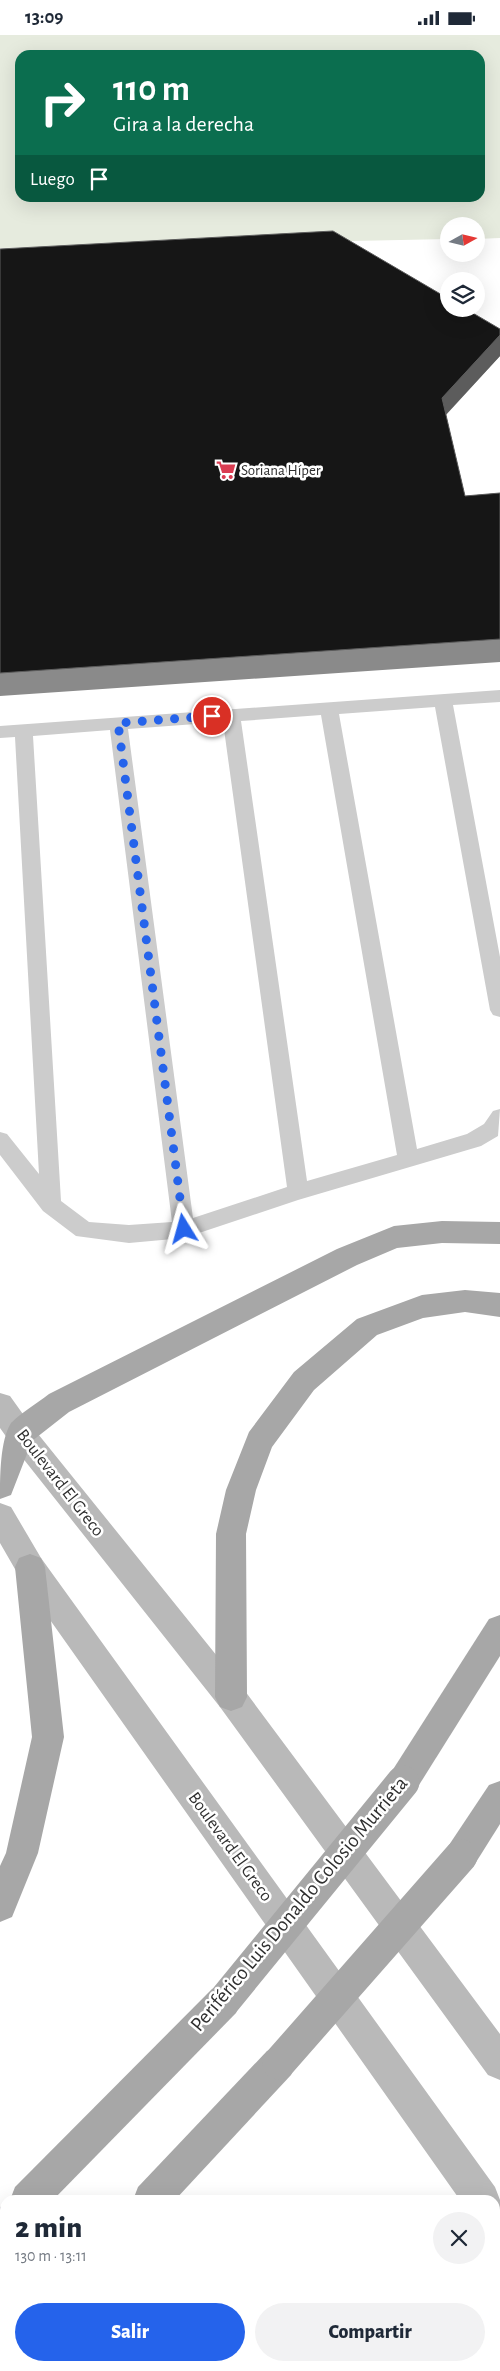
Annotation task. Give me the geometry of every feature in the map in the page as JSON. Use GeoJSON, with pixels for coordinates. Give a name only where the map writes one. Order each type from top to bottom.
{"type":"FeatureCollection","features":[{"type":"Feature","properties":{"kind":"main road"},"geometry":{"type":"LineString","coordinates":[[0,1486],[20,1433],[59,1403],[347,1257],[394,1237],[442,1232],[500,1233]]}},
{"type":"Feature","properties":{"kind":"main road"},"geometry":{"type":"LineString","coordinates":[[231,1697],[231,1534],[241,1490],[259,1441],[304,1381],[367,1327],[422,1307],[465,1301],[500,1305]]}},
{"type":"Feature","properties":{"kind":"main road","name":"Boulevard El Greco"},"geometry":{"type":"LineString","coordinates":[[0,1405],[20,1433],[231,1697],[500,2063]]}},
{"type":"Feature","properties":{"kind":"main road","name":"Boulevard El Greco"},"geometry":{"type":"LineString","coordinates":[[0,1517],[30,1567],[478,2195]]}},
{"type":"Feature","properties":{"kind":"main road"},"geometry":{"type":"LineString","coordinates":[[0,1907],[22,1853],[48,1737],[30,1567]]}},
{"type":"Feature","properties":{"kind":"main road","name":"Periférico Luis Donaldo Colosio Murrieta"},"geometry":{"type":"LineString","coordinates":[[33,2195],[224,2001],[403,1782],[500,1629]]}},
{"type":"Feature","properties":{"kind":"main road"},"geometry":{"type":"LineString","coordinates":[[156,2195],[279,2063],[461,1856],[500,1796]]}},
{"type":"Feature","properties":{"kind":"lane"},"geometry":{"type":"LineString","coordinates":[[0,732],[500,696]]}},
{"type":"Feature","properties":{"kind":"lane"},"geometry":{"type":"LineString","coordinates":[[444,700],[500,1010]]}},
{"type":"Feature","properties":{"kind":"lane"},"geometry":{"type":"LineString","coordinates":[[329,708],[408,1159]]}},
{"type":"Feature","properties":{"kind":"lane"},"geometry":{"type":"LineString","coordinates":[[232,715],[298,1192]]}},
{"type":"Feature","properties":{"kind":"lane"},"geometry":{"type":"LineString","coordinates":[[118,723],[184,1229]]}},
{"type":"Feature","properties":{"kind":"lane"},"geometry":{"type":"LineString","coordinates":[[24,731],[51,1205]]}},
{"type":"Feature","properties":{"kind":"lane"},"geometry":{"type":"LineString","coordinates":[[0,1140],[51,1205],[84,1230],[129,1234],[184,1229],[298,1192],[474,1140],[495,1123]]}},
{"type":"Feature","properties":{"kind":"shaded area"},"geometry":{"type":"Polygon","coordinates":[[[0,35],[500,35],[500,238],[485,239],[485,217],[440,217],[440,239],[0,248],[0,35]]]}},
{"type":"Feature","properties":{"kind":"building","name":"Soriana Híper"},"geometry":{"type":"Polygon","coordinates":[[[333,231],[440,294],[440,317],[480,317],[500,329],[500,335],[442,398],[465,496],[500,493],[500,639],[0,673],[0,249],[333,231]]]}},
{"type":"Feature","properties":{"kind":"place","name":"Soriana Híper"},"geometry":{"type":"Point","coordinates":[226,470]}},
{"type":"Feature","properties":{"kind":"route"},"geometry":{"type":"LineString","coordinates":[[184,1229],[118,723],[212,716]]}}]}
